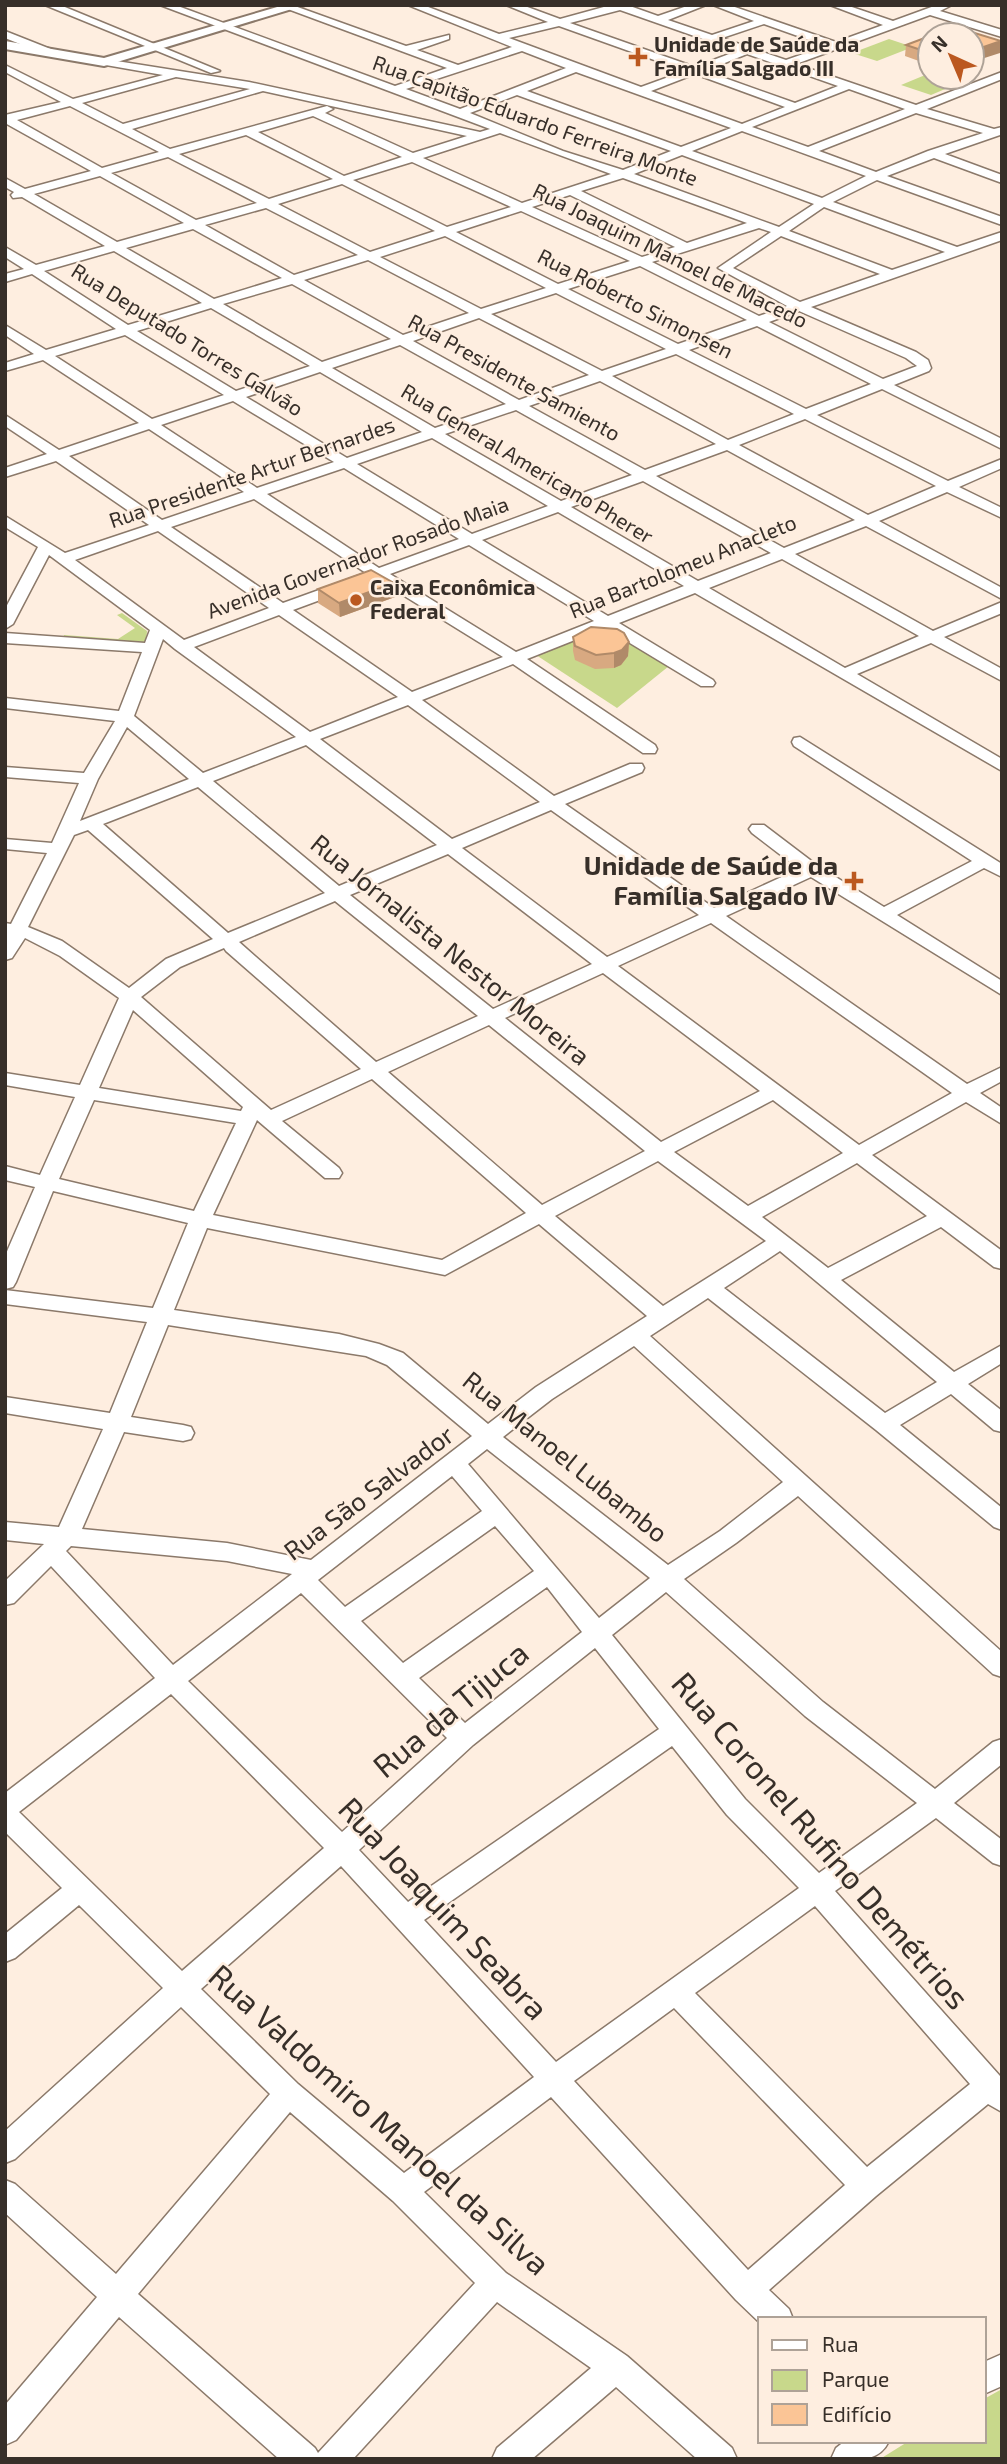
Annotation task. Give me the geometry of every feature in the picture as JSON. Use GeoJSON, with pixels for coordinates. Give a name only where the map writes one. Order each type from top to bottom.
{"type":"FeatureCollection","features":[{"type":"Feature","properties":{"kind":"street"},"geometry":{"type":"LineString","coordinates":[[50,5],[249,85]]}},
{"type":"Feature","properties":{"kind":"street","name":"Rua Capitão Eduardo Ferreira Monte"},"geometry":{"type":"LineString","coordinates":[[165,5],[891,274]]}},
{"type":"Feature","properties":{"kind":"street"},"geometry":{"type":"LineString","coordinates":[[413,5],[639,92],[1002,221]]}},
{"type":"Feature","properties":{"kind":"street"},"geometry":{"type":"LineString","coordinates":[[511,5],[794,106]]}},
{"type":"Feature","properties":{"kind":"street"},"geometry":{"type":"LineString","coordinates":[[657,20],[701,5]]}},
{"type":"Feature","properties":{"kind":"street"},"geometry":{"type":"LineString","coordinates":[[718,5],[835,45]]}},
{"type":"Feature","properties":{"kind":"street"},"geometry":{"type":"LineString","coordinates":[[835,5],[892,25]]}},
{"type":"Feature","properties":{"kind":"street"},"geometry":{"type":"LineString","coordinates":[[786,64],[947,5]]}},
{"type":"Feature","properties":{"kind":"street"},"geometry":{"type":"LineString","coordinates":[[104,62],[290,6],[459,69]]}},
{"type":"Feature","properties":{"kind":"street"},"geometry":{"type":"LineString","coordinates":[[496,38],[618,6],[916,110],[999,133]]}},
{"type":"Feature","properties":{"kind":"street"},"geometry":{"type":"LineString","coordinates":[[929,11],[999,32]]}},
{"type":"Feature","properties":{"kind":"street"},"geometry":{"type":"LineString","coordinates":[[710,38],[763,21]]}},
{"type":"Feature","properties":{"kind":"street"},"geometry":{"type":"LineString","coordinates":[[5,34],[49,52]]}},
{"type":"Feature","properties":{"kind":"street"},"geometry":{"type":"LineString","coordinates":[[409,49],[445,37]]}},
{"type":"Feature","properties":{"kind":"street"},"geometry":{"type":"LineString","coordinates":[[5,46],[249,85],[559,153]]}},
{"type":"Feature","properties":{"kind":"street"},"geometry":{"type":"LineString","coordinates":[[393,90],[523,47]]}},
{"type":"Feature","properties":{"kind":"street"},"geometry":{"type":"LineString","coordinates":[[639,92],[746,51]]}},
{"type":"Feature","properties":{"kind":"street"},"geometry":{"type":"LineString","coordinates":[[5,68],[482,313],[1002,594]]}},
{"type":"Feature","properties":{"kind":"street"},"geometry":{"type":"LineString","coordinates":[[460,113],[576,68]]}},
{"type":"Feature","properties":{"kind":"street"},"geometry":{"type":"LineString","coordinates":[[6,119],[179,74]]}},
{"type":"Feature","properties":{"kind":"street"},"geometry":{"type":"LineString","coordinates":[[809,152],[1002,75]]}},
{"type":"Feature","properties":{"kind":"street"},"geometry":{"type":"LineString","coordinates":[[5,367],[447,232],[622,174],[848,86]]}},
{"type":"Feature","properties":{"kind":"street"},"geometry":{"type":"LineString","coordinates":[[122,128],[264,88]]}},
{"type":"Feature","properties":{"kind":"street"},"geometry":{"type":"LineString","coordinates":[[517,91],[955,251]]}},
{"type":"Feature","properties":{"kind":"street"},"geometry":{"type":"LineString","coordinates":[[5,198],[340,105]]}},
{"type":"Feature","properties":{"kind":"street","name":"Rua Joaquim Manoel de Macedo"},"geometry":{"type":"LineString","coordinates":[[315,113],[642,262],[1002,445]]}},
{"type":"Feature","properties":{"kind":"street","name":"Rua Presidente Samiento"},"geometry":{"type":"LineString","coordinates":[[6,119],[520,404],[779,553],[934,636],[1002,676]]}},
{"type":"Feature","properties":{"kind":"street"},"geometry":{"type":"LineString","coordinates":[[5,278],[270,203],[502,129]]}},
{"type":"Feature","properties":{"kind":"street","name":"Rua Roberto Simonsen"},"geometry":{"type":"LineString","coordinates":[[249,132],[1002,514]]}},
{"type":"Feature","properties":{"kind":"street"},"geometry":{"type":"LineString","coordinates":[[799,306],[725,270],[823,203],[877,176],[932,153],[999,133]]}},
{"type":"Feature","properties":{"kind":"street"},"geometry":{"type":"LineString","coordinates":[[932,153],[1002,179]]}},
{"type":"Feature","properties":{"kind":"street","name":"Rua General Americano Pherer"},"geometry":{"type":"LineString","coordinates":[[5,182],[1002,766]]}},
{"type":"Feature","properties":{"kind":"street"},"geometry":{"type":"LineString","coordinates":[[571,191],[686,247]]}},
{"type":"Feature","properties":{"kind":"street"},"geometry":{"type":"LineString","coordinates":[[5,473],[557,288],[758,224]]}},
{"type":"Feature","properties":{"kind":"street","name":"Rua Presidente Artur Bernardes"},"geometry":{"type":"LineString","coordinates":[[62,559],[520,404],[1002,236]]}},
{"type":"Feature","properties":{"kind":"street","name":"Rua Deputado Torres Galvão"},"geometry":{"type":"LineString","coordinates":[[5,251],[126,330],[706,683]]}},
{"type":"Feature","properties":{"kind":"street","name":"Avenida Governador Rosado Maia"},"geometry":{"type":"LineString","coordinates":[[181,646],[727,445],[884,386],[924,368],[923,363],[911,355],[799,306]]}},
{"type":"Feature","properties":{"kind":"street"},"geometry":{"type":"LineString","coordinates":[[5,329],[376,573],[514,657],[649,749]]}},
{"type":"Feature","properties":{"kind":"street"},"geometry":{"type":"LineString","coordinates":[[5,419],[411,699],[553,804],[1002,1118]]}},
{"type":"Feature","properties":{"kind":"street","name":"Rua Bartolomeu Anacleto"},"geometry":{"type":"LineString","coordinates":[[67,832],[869,520],[1002,463]]}},
{"type":"Feature","properties":{"kind":"street"},"geometry":{"type":"LineString","coordinates":[[5,520],[46,546],[309,739],[1002,1262]]}},
{"type":"Feature","properties":{"kind":"street"},"geometry":{"type":"LineString","coordinates":[[5,624],[46,546]]}},
{"type":"Feature","properties":{"kind":"street"},"geometry":{"type":"LineString","coordinates":[[844,674],[1002,607]]}},
{"type":"Feature","properties":{"kind":"street"},"geometry":{"type":"LineString","coordinates":[[5,954],[11,929],[67,832],[89,779],[125,717],[158,630]]}},
{"type":"Feature","properties":{"kind":"street"},"geometry":{"type":"LineString","coordinates":[[5,638],[152,648]]}},
{"type":"Feature","properties":{"kind":"street"},"geometry":{"type":"LineString","coordinates":[[5,703],[125,717]]}},
{"type":"Feature","properties":{"kind":"street","name":"Rua Jornalista Nestor Moreira"},"geometry":{"type":"LineString","coordinates":[[125,717],[336,894],[660,1152],[781,1241],[1002,1424]]}},
{"type":"Feature","properties":{"kind":"street"},"geometry":{"type":"LineString","coordinates":[[800,742],[1002,872]]}},
{"type":"Feature","properties":{"kind":"street"},"geometry":{"type":"LineString","coordinates":[[5,1282],[130,996],[173,962],[636,768]]}},
{"type":"Feature","properties":{"kind":"street"},"geometry":{"type":"LineString","coordinates":[[5,772],[89,779]]}},
{"type":"Feature","properties":{"kind":"street"},"geometry":{"type":"LineString","coordinates":[[91,823],[539,1215],[661,1316]]}},
{"type":"Feature","properties":{"kind":"street"},"geometry":{"type":"LineString","coordinates":[[758,829],[812,870],[1002,989]]}},
{"type":"Feature","properties":{"kind":"street"},"geometry":{"type":"LineString","coordinates":[[5,844],[57,849]]}},
{"type":"Feature","properties":{"kind":"street"},"geometry":{"type":"LineString","coordinates":[[884,915],[985,861]]}},
{"type":"Feature","properties":{"kind":"street"},"geometry":{"type":"LineString","coordinates":[[5,1079],[257,1114],[376,1070],[812,870]]}},
{"type":"Feature","properties":{"kind":"street"},"geometry":{"type":"LineString","coordinates":[[11,929],[43,937],[130,996],[219,1072],[257,1114],[332,1173]]}},
{"type":"Feature","properties":{"kind":"street"},"geometry":{"type":"LineString","coordinates":[[748,1215],[1002,1073]]}},
{"type":"Feature","properties":{"kind":"street"},"geometry":{"type":"LineString","coordinates":[[5,1173],[200,1220],[445,1268],[539,1215],[775,1091]]}},
{"type":"Feature","properties":{"kind":"street"},"geometry":{"type":"LineString","coordinates":[[5,1596],[59,1544],[118,1421],[200,1220],[257,1114]]}},
{"type":"Feature","properties":{"kind":"street"},"geometry":{"type":"LineString","coordinates":[[827,1278],[942,1217]]}},
{"type":"Feature","properties":{"kind":"street","name":"Rua São Salvador"},"geometry":{"type":"LineString","coordinates":[[5,1808],[544,1393],[781,1241]]}},
{"type":"Feature","properties":{"kind":"street"},"geometry":{"type":"LineString","coordinates":[[708,1287],[884,1424],[1002,1521]]}},
{"type":"Feature","properties":{"kind":"street","name":"Rua Manoel Lubambo"},"geometry":{"type":"LineString","coordinates":[[5,1297],[223,1324],[371,1349],[405,1365],[488,1437],[667,1578],[814,1709],[934,1805],[1002,1855]]}},
{"type":"Feature","properties":{"kind":"street"},"geometry":{"type":"LineString","coordinates":[[634,1334],[1002,1667]]}},
{"type":"Feature","properties":{"kind":"street"},"geometry":{"type":"LineString","coordinates":[[884,1424],[1002,1353]]}},
{"type":"Feature","properties":{"kind":"street"},"geometry":{"type":"LineString","coordinates":[[5,1405],[183,1433]]}},
{"type":"Feature","properties":{"kind":"street","name":"Rua Coronel Rufino Demétrios"},"geometry":{"type":"LineString","coordinates":[[455,1464],[550,1573],[736,1807],[816,1888],[996,2092]]}},
{"type":"Feature","properties":{"kind":"street","name":"Rua da Tijuca"},"geometry":{"type":"LineString","coordinates":[[5,2150],[256,1921],[342,1849],[464,1738],[667,1578],[728,1537],[799,1482]]}},
{"type":"Feature","properties":{"kind":"street"},"geometry":{"type":"LineString","coordinates":[[343,1621],[496,1513]]}},
{"type":"Feature","properties":{"kind":"street"},"geometry":{"type":"LineString","coordinates":[[5,1531],[59,1544],[227,1552],[307,1574],[343,1621],[464,1738]]}},
{"type":"Feature","properties":{"kind":"street","name":"Rua Joaquim Seabra"},"geometry":{"type":"LineString","coordinates":[[59,1544],[172,1679],[342,1849],[747,2290],[776,2317]]}},
{"type":"Feature","properties":{"kind":"street"},"geometry":{"type":"LineString","coordinates":[[402,1677],[550,1573]]}},
{"type":"Feature","properties":{"kind":"street"},"geometry":{"type":"LineString","coordinates":[[406,1918],[676,1730]]}},
{"type":"Feature","properties":{"kind":"street"},"geometry":{"type":"LineString","coordinates":[[403,2191],[816,1888],[934,1805],[1002,1749]]}},
{"type":"Feature","properties":{"kind":"street","name":"Rua Valdomiro Manoel da Silva"},"geometry":{"type":"LineString","coordinates":[[5,1815],[288,2093],[403,2191],[495,2283],[616,2367],[721,2459]]}},
{"type":"Feature","properties":{"kind":"street"},"geometry":{"type":"LineString","coordinates":[[5,1950],[80,1889]]}},
{"type":"Feature","properties":{"kind":"street"},"geometry":{"type":"LineString","coordinates":[[675,1991],[866,2186]]}},
{"type":"Feature","properties":{"kind":"street"},"geometry":{"type":"LineString","coordinates":[[747,2290],[866,2186],[996,2092]]}},
{"type":"Feature","properties":{"kind":"street"},"geometry":{"type":"LineString","coordinates":[[5,2429],[288,2093]]}},
{"type":"Feature","properties":{"kind":"street"},"geometry":{"type":"LineString","coordinates":[[5,2194],[304,2459]]}},
{"type":"Feature","properties":{"kind":"street"},"geometry":{"type":"LineString","coordinates":[[331,2459],[495,2283]]}},
{"type":"Feature","properties":{"kind":"street"},"geometry":{"type":"LineString","coordinates":[[508,2459],[616,2367]]}},
{"type":"Feature","properties":{"kind":"street"},"geometry":{"type":"LineString","coordinates":[[986,2378],[1002,2369]]}},
{"type":"Feature","properties":{"kind":"street"},"geometry":{"type":"LineString","coordinates":[[847,2459],[870,2443]]}},
{"type":"Feature","properties":{"kind":"green space"},"geometry":{"type":"Polygon","coordinates":[[[889,39],[913,47],[877,61],[852,53],[889,39]]]}},
{"type":"Feature","properties":{"kind":"green space"},"geometry":{"type":"Polygon","coordinates":[[[916,79],[916,90],[901,85],[916,79]]]}},
{"type":"Feature","properties":{"kind":"green space"},"geometry":{"type":"Polygon","coordinates":[[[919,91],[940,91],[931,95],[919,91]]]}},
{"type":"Feature","properties":{"kind":"green space"},"geometry":{"type":"Polygon","coordinates":[[[122,613],[147,631],[146,644],[63,638],[64,635],[118,639],[135,628],[117,615],[122,613]]]}},
{"type":"Feature","properties":{"kind":"green space"},"geometry":{"type":"Polygon","coordinates":[[[607,627],[669,666],[617,708],[533,653],[607,627]]]}},
{"type":"Feature","properties":{"kind":"green space"},"geometry":{"type":"Polygon","coordinates":[[[1002,2389],[1002,2459],[880,2459],[906,2443],[986,2443],[986,2398],[1002,2389]]]}},
{"type":"Feature","properties":{"kind":"building"},"geometry":{"type":"Polygon","coordinates":[[[986,36],[1001,41],[986,46],[986,36]]]}},
{"type":"Feature","properties":{"kind":"building"},"geometry":{"type":"Polygon","coordinates":[[[916,41],[916,48],[906,45],[916,41]]]}},
{"type":"Feature","properties":{"kind":"building"},"geometry":{"type":"Polygon","coordinates":[[[371,570],[394,583],[339,603],[318,589],[371,570]]]}},
{"type":"Feature","properties":{"kind":"building"},"geometry":{"type":"Polygon","coordinates":[[[591,627],[617,629],[624,633],[629,642],[622,650],[596,655],[575,646],[573,637],[591,627]]]}},
{"type":"Feature","properties":{"kind":"place","name":"Unidade de Saúde da Família Salgado III"},"geometry":{"type":"Point","coordinates":[638,57]}},
{"type":"Feature","properties":{"kind":"place","name":"Caixa Econômica Federal"},"geometry":{"type":"Point","coordinates":[356,600]}},
{"type":"Feature","properties":{"kind":"place","name":"Unidade de Saúde da Família Salgado IV"},"geometry":{"type":"Point","coordinates":[854,881]}}]}
